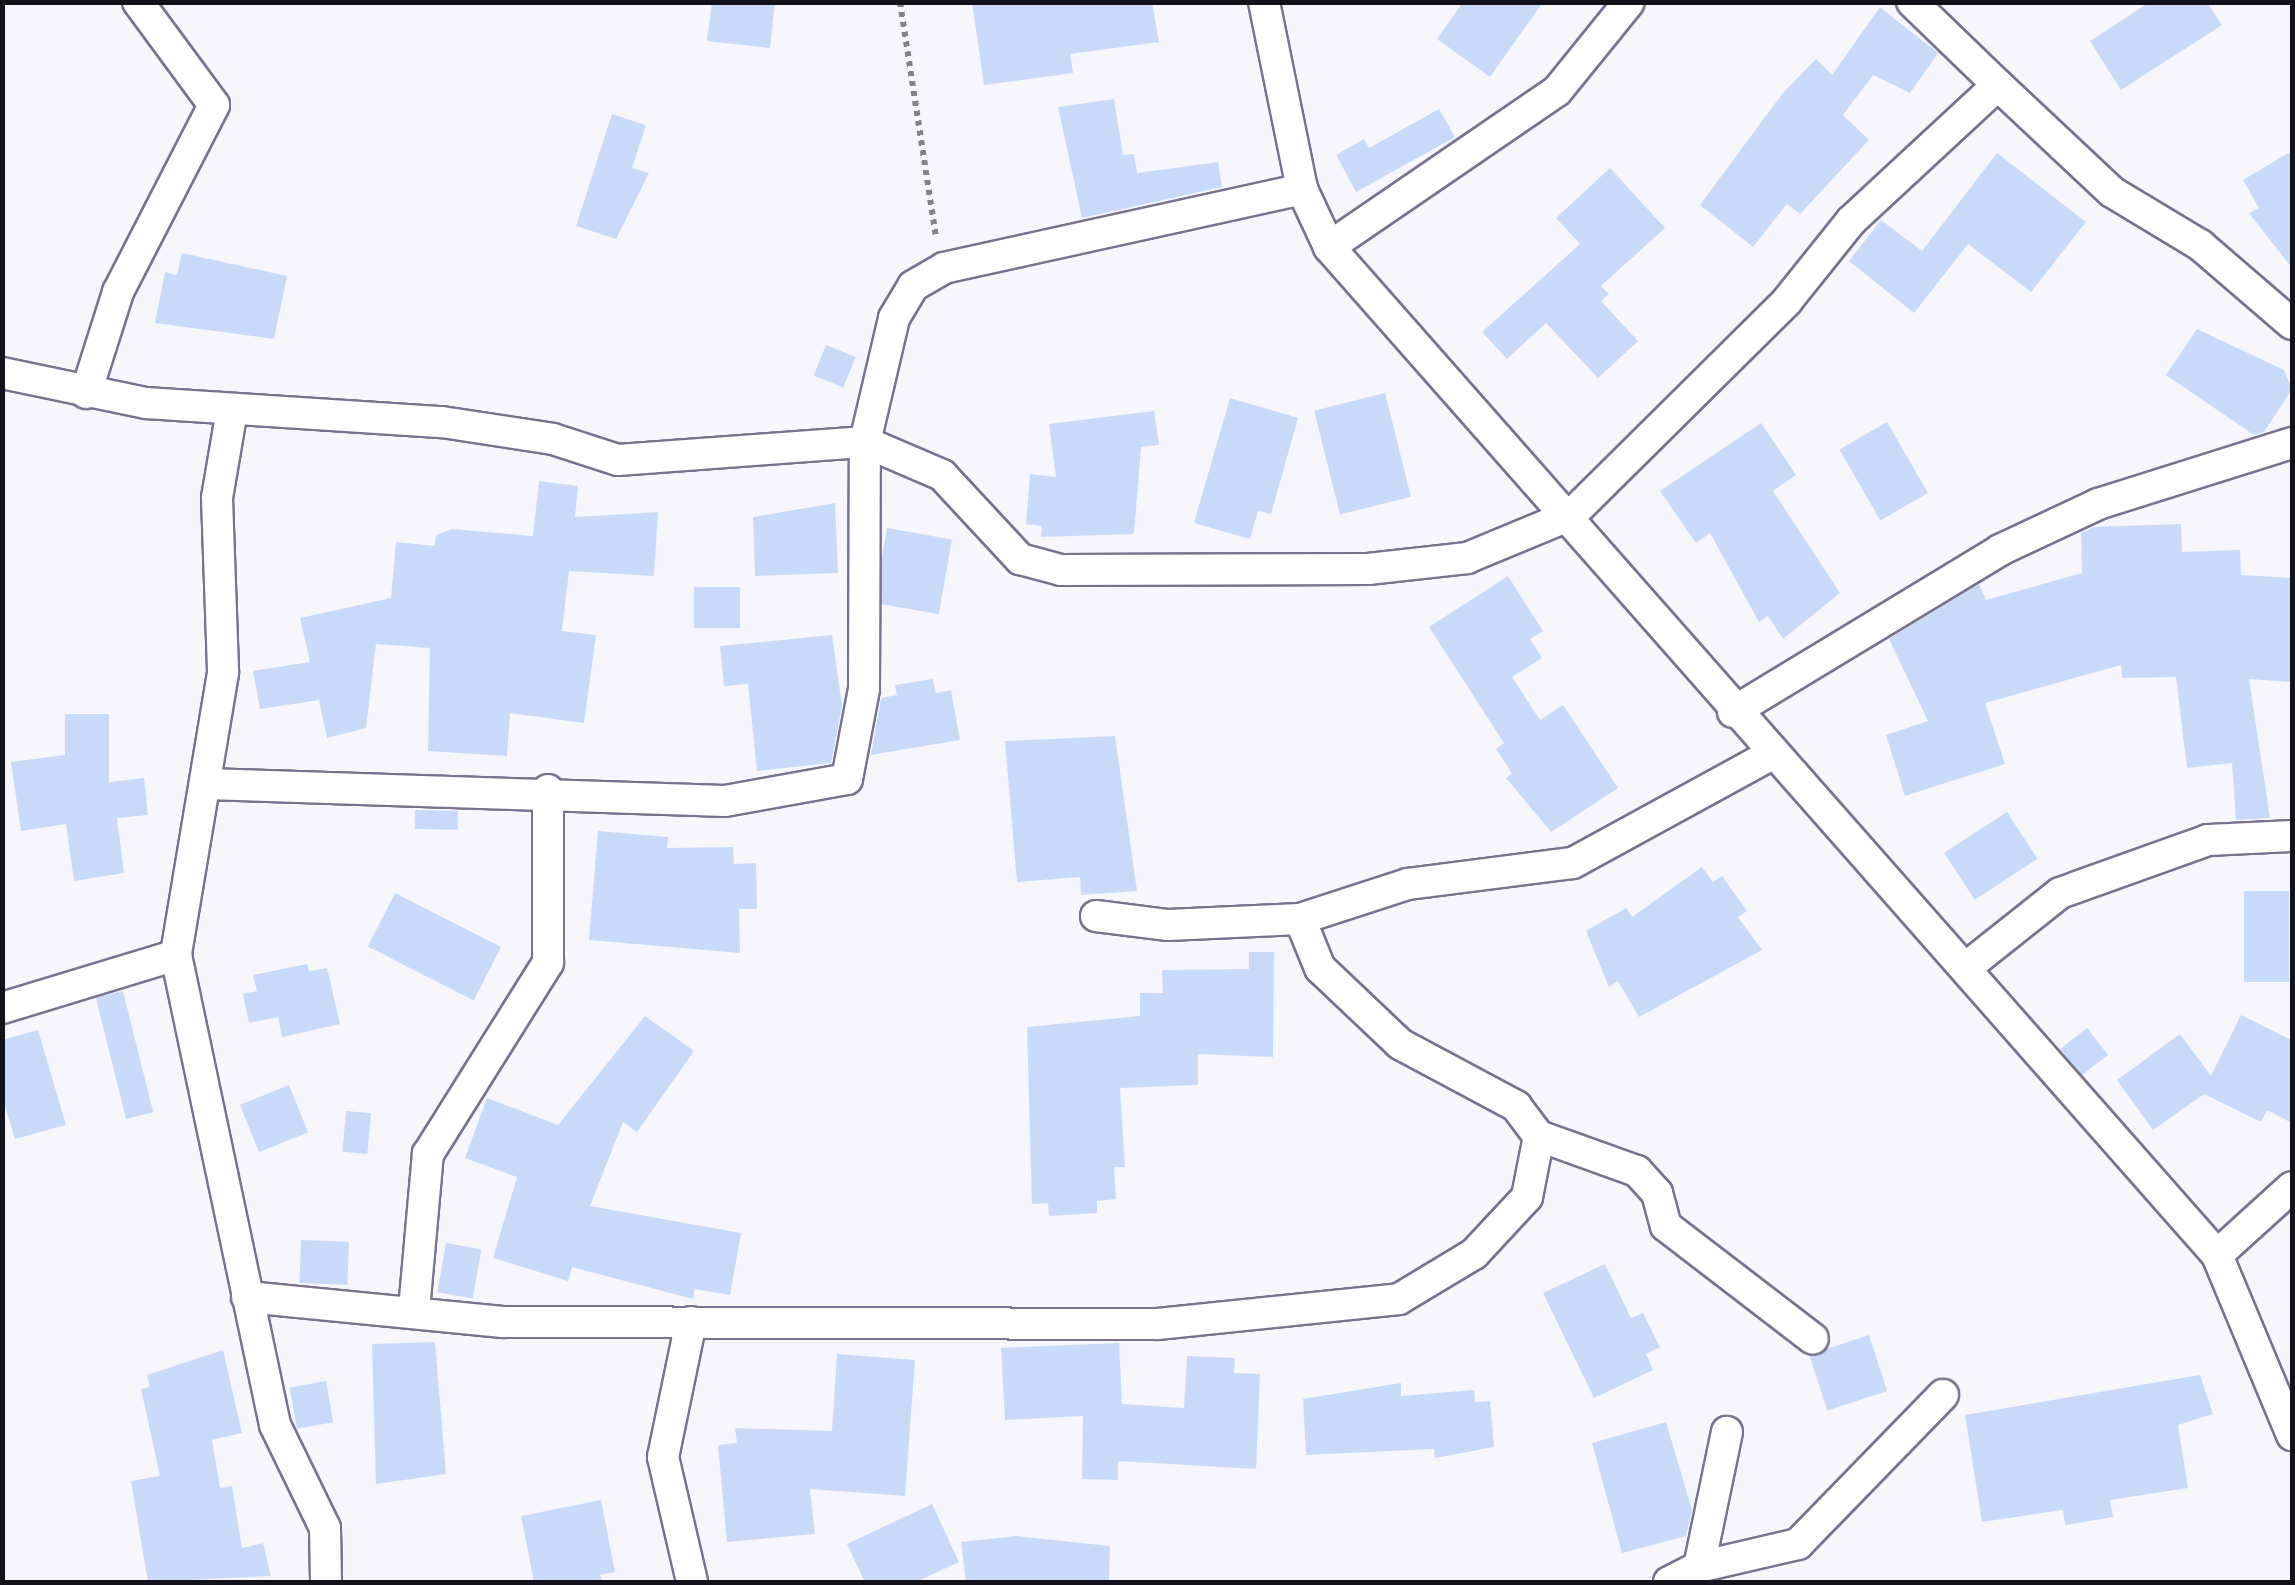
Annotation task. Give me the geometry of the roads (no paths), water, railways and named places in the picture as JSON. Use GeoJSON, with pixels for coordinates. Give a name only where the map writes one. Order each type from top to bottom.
{"type":"FeatureCollection","features":[{"type":"Feature","properties":{"kind":"street"},"geometry":{"type":"LineString","coordinates":[[86,393],[118,292],[214,105],[138,2]]}},
{"type":"Feature","properties":{"kind":"street"},"geometry":{"type":"LineString","coordinates":[[1264,2],[1302,189],[1329,247],[1571,516],[1733,712],[1968,966],[2218,1255],[2292,1435]]}},
{"type":"Feature","properties":{"kind":"street"},"geometry":{"type":"LineString","coordinates":[[1329,247],[1557,91],[1629,2]]}},
{"type":"Feature","properties":{"kind":"street"},"geometry":{"type":"LineString","coordinates":[[1912,2],[2098,181],[2200,244],[2292,324]]}},
{"type":"Feature","properties":{"kind":"street"},"geometry":{"type":"LineString","coordinates":[[2,372],[86,393],[232,410],[442,422],[553,439],[618,460],[865,442],[942,474],[1020,559],[1060,570],[1368,569],[1467,558],[1571,516],[1787,301],[1851,221],[1998,85]]}},
{"type":"Feature","properties":{"kind":"street"},"geometry":{"type":"LineString","coordinates":[[207,784],[548,790],[725,801],[847,778],[864,689],[865,442],[894,318],[913,286],[944,268],[1302,189]]}},
{"type":"Feature","properties":{"kind":"street"},"geometry":{"type":"LineString","coordinates":[[232,410],[218,498],[223,673],[176,955],[275,1425],[325,1528],[326,1582]]}},
{"type":"Feature","properties":{"kind":"street"},"geometry":{"type":"LineString","coordinates":[[1733,712],[2000,550],[2098,504],[2292,443]]}},
{"type":"Feature","properties":{"kind":"street"},"geometry":{"type":"LineString","coordinates":[[1096,916],[1168,925],[1300,920],[1408,884],[1573,863],[1772,754]]}},
{"type":"Feature","properties":{"kind":"street"},"geometry":{"type":"LineString","coordinates":[[414,1310],[428,1154],[548,963],[548,790]]}},
{"type":"Feature","properties":{"kind":"street"},"geometry":{"type":"LineString","coordinates":[[1968,966],[2060,893],[2208,840],[2292,836]]}},
{"type":"Feature","properties":{"kind":"street"},"geometry":{"type":"LineString","coordinates":[[1300,920],[1320,968],[1400,1044],[1516,1106],[1538,1136],[1637,1170],[1657,1192],[1666,1226],[1814,1339]]}},
{"type":"Feature","properties":{"kind":"street"},"geometry":{"type":"LineString","coordinates":[[2,1008],[176,955]]}},
{"type":"Feature","properties":{"kind":"street"},"geometry":{"type":"LineString","coordinates":[[247,1298],[414,1310],[503,1322],[1158,1324],[1399,1299],[1474,1254],[1527,1197],[1538,1136]]}},
{"type":"Feature","properties":{"kind":"street"},"geometry":{"type":"LineString","coordinates":[[2218,1255],[2292,1186]]}},
{"type":"Feature","properties":{"kind":"street"},"geometry":{"type":"LineString","coordinates":[[691,1322],[663,1457],[692,1582]]}},
{"type":"Feature","properties":{"kind":"street"},"geometry":{"type":"LineString","coordinates":[[1669,1582],[1699,1567],[1798,1544],[1942,1395]]}},
{"type":"Feature","properties":{"kind":"street"},"geometry":{"type":"LineString","coordinates":[[1699,1567],[1728,1432]]}}]}
